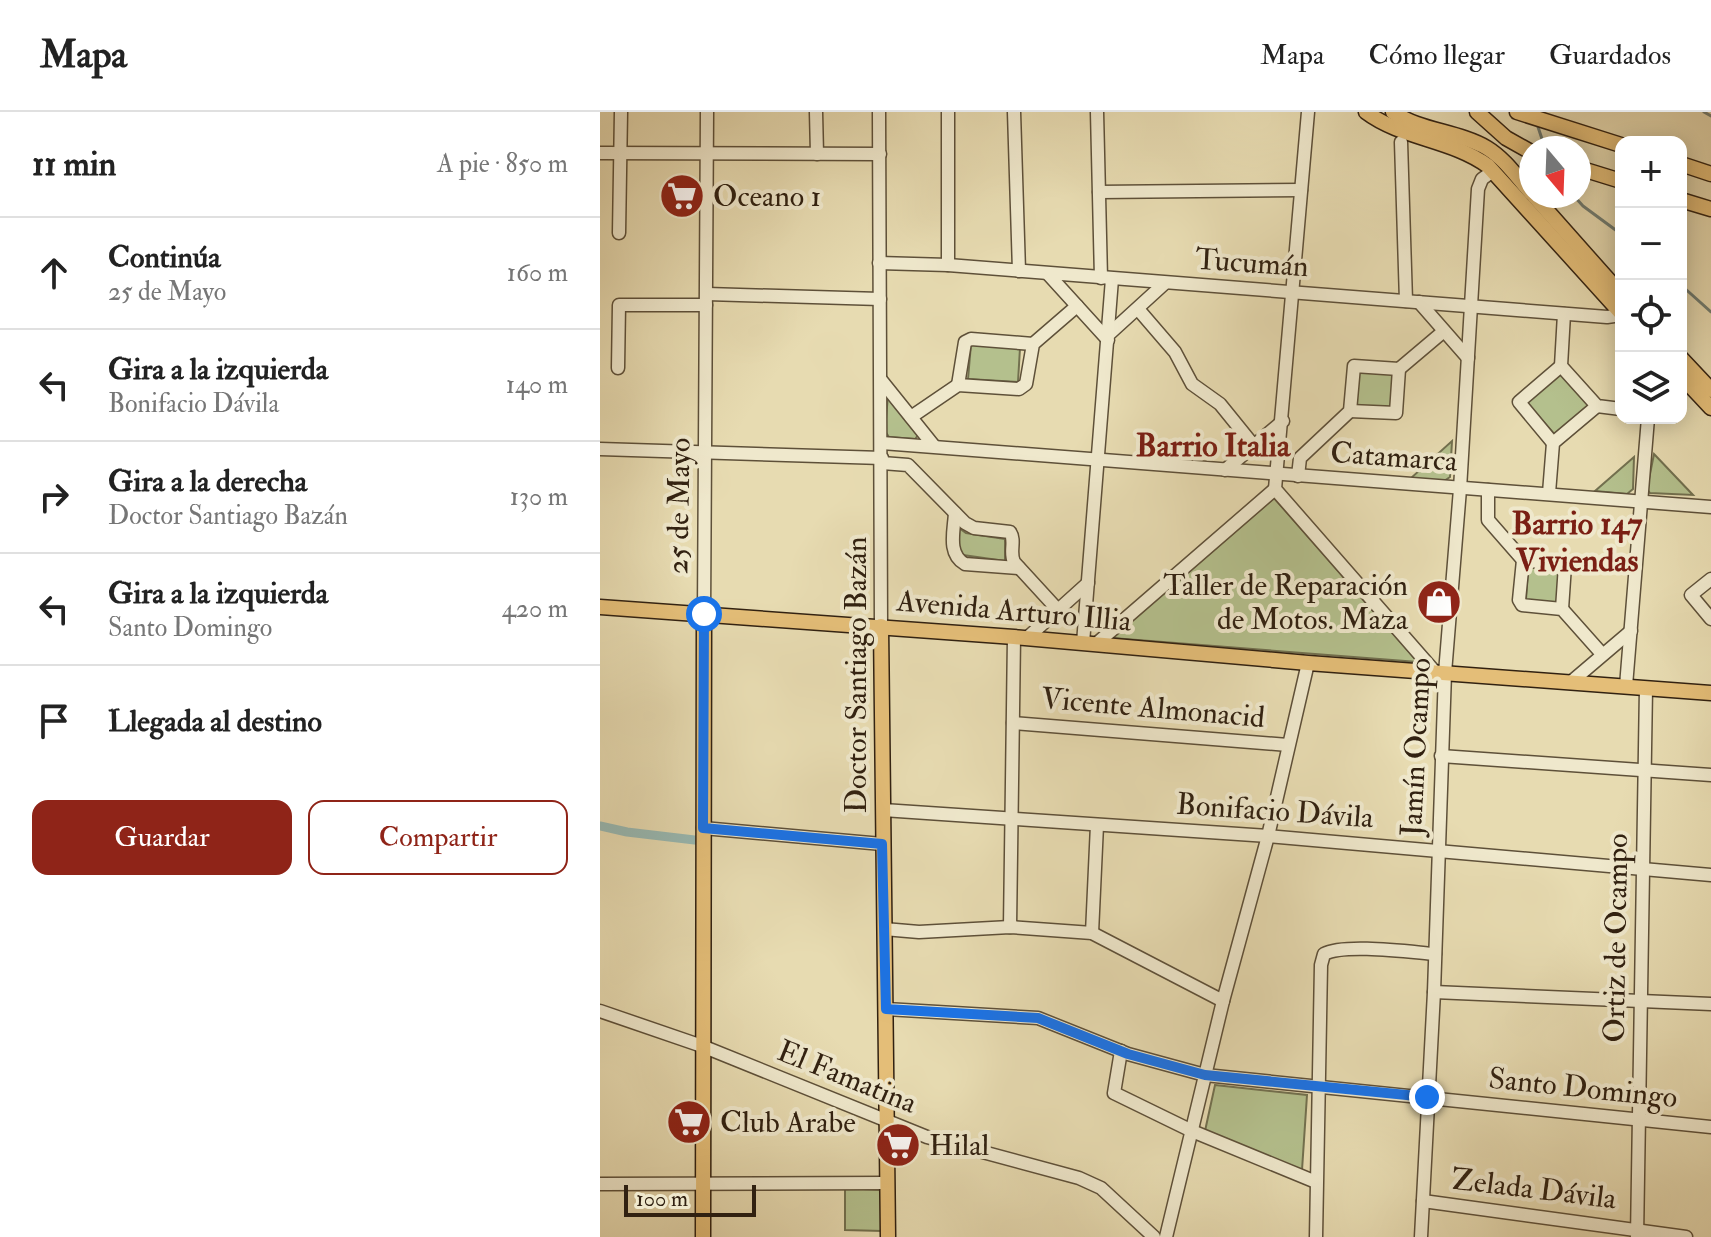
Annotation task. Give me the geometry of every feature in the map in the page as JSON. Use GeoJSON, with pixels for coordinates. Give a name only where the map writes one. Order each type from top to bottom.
{"type":"FeatureCollection","features":[{"type":"Feature","properties":{"kind":"main road"},"geometry":{"type":"LineString","coordinates":[[1366,112],[1377,120],[1471,155],[1493,171],[1615,307]]}},
{"type":"Feature","properties":{"kind":"main road"},"geometry":{"type":"LineString","coordinates":[[1393,112],[1407,120],[1485,147],[1503,160],[1519,179]]}},
{"type":"Feature","properties":{"kind":"main road"},"geometry":{"type":"LineString","coordinates":[[1477,112],[1519,147]]}},
{"type":"Feature","properties":{"kind":"main road"},"geometry":{"type":"LineString","coordinates":[[1517,112],[1615,143]]}},
{"type":"Feature","properties":{"kind":"main road"},"geometry":{"type":"LineString","coordinates":[[1687,166],[1711,174]]}},
{"type":"Feature","properties":{"kind":"main road"},"geometry":{"type":"LineString","coordinates":[[1591,172],[1615,179]]}},
{"type":"Feature","properties":{"kind":"main road"},"geometry":{"type":"LineString","coordinates":[[1687,202],[1711,209]]}},
{"type":"Feature","properties":{"kind":"main road"},"geometry":{"type":"LineString","coordinates":[[1544,208],[1615,287]]}},
{"type":"Feature","properties":{"kind":"main road"},"geometry":{"type":"LineString","coordinates":[[1687,364],[1711,390]]}},
{"type":"Feature","properties":{"kind":"main road"},"geometry":{"type":"LineString","coordinates":[[1687,382],[1711,408]]}},
{"type":"Feature","properties":{"kind":"main road","name":"Avenida Arturo Illia"},"geometry":{"type":"LineString","coordinates":[[600,607],[881,626],[1308,663],[1711,693]]}},
{"type":"Feature","properties":{"kind":"main road","name":"25 de Mayo"},"geometry":{"type":"LineString","coordinates":[[703,1237],[704,614]]}},
{"type":"Feature","properties":{"kind":"main road","name":"Doctor Santiago Bazán"},"geometry":{"type":"LineString","coordinates":[[881,626],[888,1237]]}},
{"type":"Feature","properties":{"kind":"street"},"geometry":{"type":"LineString","coordinates":[[619,233],[621,112]]}},
{"type":"Feature","properties":{"kind":"street","name":"25 de Mayo"},"geometry":{"type":"LineString","coordinates":[[704,614],[707,112]]}},
{"type":"Feature","properties":{"kind":"street"},"geometry":{"type":"LineString","coordinates":[[816,112],[817,154]]}},
{"type":"Feature","properties":{"kind":"street","name":"Doctor Santiago Bazán"},"geometry":{"type":"LineString","coordinates":[[879,112],[881,626]]}},
{"type":"Feature","properties":{"kind":"street"},"geometry":{"type":"LineString","coordinates":[[948,112],[948,265]]}},
{"type":"Feature","properties":{"kind":"street"},"geometry":{"type":"LineString","coordinates":[[1014,112],[1019,271]]}},
{"type":"Feature","properties":{"kind":"street"},"geometry":{"type":"LineString","coordinates":[[1089,643],[1088,583],[1108,337],[1097,112]]}},
{"type":"Feature","properties":{"kind":"street"},"geometry":{"type":"LineString","coordinates":[[1089,643],[1275,489],[1308,112]]}},
{"type":"Feature","properties":{"kind":"street"},"geometry":{"type":"LineString","coordinates":[[1401,142],[1413,302],[1468,358]]}},
{"type":"Feature","properties":{"kind":"street"},"geometry":{"type":"LineString","coordinates":[[600,153],[880,154]]}},
{"type":"Feature","properties":{"kind":"street","name":"Jamín Ocampo"},"geometry":{"type":"LineString","coordinates":[[1421,1237],[1434,992],[1441,756],[1440,672],[1460,489],[1478,189],[1482,179],[1493,171]]}},
{"type":"Feature","properties":{"kind":"street"},"geometry":{"type":"LineString","coordinates":[[1099,192],[1301,190]]}},
{"type":"Feature","properties":{"kind":"street","name":"Tucumán"},"geometry":{"type":"LineString","coordinates":[[879,263],[948,265],[1471,307],[1615,315]]}},
{"type":"Feature","properties":{"kind":"street"},"geometry":{"type":"LineString","coordinates":[[1048,274],[1108,337]]}},
{"type":"Feature","properties":{"kind":"street"},"geometry":{"type":"LineString","coordinates":[[1108,337],[1165,283]]}},
{"type":"Feature","properties":{"kind":"street"},"geometry":{"type":"LineString","coordinates":[[618,368],[619,305],[706,300],[880,299]]}},
{"type":"Feature","properties":{"kind":"street"},"geometry":{"type":"LineString","coordinates":[[911,417],[958,385],[1019,389],[1026,384],[1033,344],[1077,306]]}},
{"type":"Feature","properties":{"kind":"street"},"geometry":{"type":"LineString","coordinates":[[1138,309],[1175,352],[1192,384],[1220,404],[1254,446]]}},
{"type":"Feature","properties":{"kind":"street"},"geometry":{"type":"LineString","coordinates":[[1564,314],[1561,366],[1597,406],[1615,408]]}},
{"type":"Feature","properties":{"kind":"street"},"geometry":{"type":"LineString","coordinates":[[1298,476],[1300,458],[1350,411],[1354,366],[1399,369],[1444,331]]}},
{"type":"Feature","properties":{"kind":"street"},"geometry":{"type":"LineString","coordinates":[[958,385],[965,342],[971,339],[1033,344]]}},
{"type":"Feature","properties":{"kind":"street"},"geometry":{"type":"LineString","coordinates":[[1549,493],[1553,443],[1519,402],[1561,366]]}},
{"type":"Feature","properties":{"kind":"street"},"geometry":{"type":"LineString","coordinates":[[1350,411],[1396,413],[1399,369]]}},
{"type":"Feature","properties":{"kind":"street"},"geometry":{"type":"LineString","coordinates":[[881,380],[934,446]]}},
{"type":"Feature","properties":{"kind":"street"},"geometry":{"type":"LineString","coordinates":[[1553,443],[1597,406]]}},
{"type":"Feature","properties":{"kind":"street"},"geometry":{"type":"LineString","coordinates":[[1225,470],[1283,421]]}},
{"type":"Feature","properties":{"kind":"street"},"geometry":{"type":"LineString","coordinates":[[1626,686],[1647,424]]}},
{"type":"Feature","properties":{"kind":"street","name":"Catamarca"},"geometry":{"type":"LineString","coordinates":[[882,443],[1711,507]]}},
{"type":"Feature","properties":{"kind":"street"},"geometry":{"type":"LineString","coordinates":[[600,449],[882,460],[908,465],[974,528],[1010,532],[1013,539],[1012,559],[1058,610]]}},
{"type":"Feature","properties":{"kind":"street"},"geometry":{"type":"LineString","coordinates":[[1275,489],[1440,672]]}},
{"type":"Feature","properties":{"kind":"street"},"geometry":{"type":"LineString","coordinates":[[1488,490],[1488,520],[1523,560],[1565,565],[1562,609]]}},
{"type":"Feature","properties":{"kind":"street"},"geometry":{"type":"LineString","coordinates":[[955,513],[952,546],[960,561],[1019,568]]}},
{"type":"Feature","properties":{"kind":"street"},"geometry":{"type":"LineString","coordinates":[[1523,560],[1519,600],[1522,605],[1562,609],[1602,654]]}},
{"type":"Feature","properties":{"kind":"street"},"geometry":{"type":"LineString","coordinates":[[1711,579],[1691,595],[1711,619]]}},
{"type":"Feature","properties":{"kind":"street"},"geometry":{"type":"LineString","coordinates":[[1010,927],[1013,723],[1021,637],[1088,583]]}},
{"type":"Feature","properties":{"kind":"street"},"geometry":{"type":"LineString","coordinates":[[1571,682],[1631,631]]}},
{"type":"Feature","properties":{"kind":"street"},"geometry":{"type":"LineString","coordinates":[[1166,1237],[1223,1001],[1268,836],[1308,663]]}},
{"type":"Feature","properties":{"kind":"street","name":"Ortiz de Ocampo"},"geometry":{"type":"LineString","coordinates":[[1637,1233],[1646,688]]}},
{"type":"Feature","properties":{"kind":"street","name":"Vicente Almonacid"},"geometry":{"type":"LineString","coordinates":[[1013,723],[1288,745]]}},
{"type":"Feature","properties":{"kind":"street"},"geometry":{"type":"LineString","coordinates":[[1441,756],[1711,775]]}},
{"type":"Feature","properties":{"kind":"street","name":"Bonifacio Dávila"},"geometry":{"type":"LineString","coordinates":[[883,810],[1268,836],[1711,875]]}},
{"type":"Feature","properties":{"kind":"street"},"geometry":{"type":"LineString","coordinates":[[1092,933],[1097,825]]}},
{"type":"Feature","properties":{"kind":"street"},"geometry":{"type":"LineString","coordinates":[[703,828],[882,844]]}},
{"type":"Feature","properties":{"kind":"street"},"geometry":{"type":"LineString","coordinates":[[884,929],[919,932],[1010,927],[1092,933],[1223,1001]]}},
{"type":"Feature","properties":{"kind":"street"},"geometry":{"type":"LineString","coordinates":[[1316,1237],[1324,954],[1332,950],[1354,950],[1435,954]]}},
{"type":"Feature","properties":{"kind":"street"},"geometry":{"type":"LineString","coordinates":[[1434,992],[1711,1004]]}},
{"type":"Feature","properties":{"kind":"street","name":"Santo Domingo"},"geometry":{"type":"LineString","coordinates":[[886,1009],[1038,1018],[1121,1051],[1205,1075],[1711,1127]]}},
{"type":"Feature","properties":{"kind":"street","name":"El Famatina"},"geometry":{"type":"LineString","coordinates":[[600,1011],[702,1046],[887,1122],[949,1144],[1079,1178],[1101,1188],[1154,1237]]}},
{"type":"Feature","properties":{"kind":"street"},"geometry":{"type":"LineString","coordinates":[[1121,1051],[1114,1093],[1192,1131],[1316,1182]]}},
{"type":"Feature","properties":{"kind":"street"},"geometry":{"type":"LineString","coordinates":[[600,1184],[887,1183]]}},
{"type":"Feature","properties":{"kind":"street","name":"Zelada Dávila"},"geometry":{"type":"LineString","coordinates":[[1423,1201],[1637,1233],[1686,1237]]}},
{"type":"Feature","properties":{"kind":"green space"},"geometry":{"type":"Polygon","coordinates":[[[971,344],[1020,348],[1018,382],[968,379],[971,344]]]}},
{"type":"Feature","properties":{"kind":"green space"},"geometry":{"type":"Polygon","coordinates":[[[1358,370],[1394,372],[1391,409],[1355,407],[1358,370]]]}},
{"type":"Feature","properties":{"kind":"green space"},"geometry":{"type":"Polygon","coordinates":[[[1560,371],[1591,406],[1556,436],[1525,401],[1560,371]]]}},
{"type":"Feature","properties":{"kind":"green space"},"geometry":{"type":"Polygon","coordinates":[[[888,395],[919,434],[915,439],[889,437],[885,431],[888,395]]]}},
{"type":"Feature","properties":{"kind":"green space"},"geometry":{"type":"Polygon","coordinates":[[[1452,441],[1450,477],[1441,483],[1411,478],[1452,441]]]}},
{"type":"Feature","properties":{"kind":"green space"},"geometry":{"type":"Polygon","coordinates":[[[1654,454],[1693,495],[1650,493],[1647,489],[1654,454]]]}},
{"type":"Feature","properties":{"kind":"green space"},"geometry":{"type":"Polygon","coordinates":[[[1634,457],[1633,489],[1627,494],[1595,491],[1634,457]]]}},
{"type":"Feature","properties":{"kind":"green space"},"geometry":{"type":"Polygon","coordinates":[[[1274,498],[1418,662],[1112,638],[1274,498]]]}},
{"type":"Feature","properties":{"kind":"green space"},"geometry":{"type":"Polygon","coordinates":[[[959,528],[966,533],[1005,539],[1005,561],[963,555],[959,549],[959,528]]]}},
{"type":"Feature","properties":{"kind":"green space"},"geometry":{"type":"Polygon","coordinates":[[[1528,567],[1561,570],[1557,603],[1526,600],[1528,567]]]}},
{"type":"Feature","properties":{"kind":"green space"},"geometry":{"type":"Polygon","coordinates":[[[1215,1085],[1307,1095],[1302,1170],[1205,1131],[1215,1085]]]}},
{"type":"Feature","properties":{"kind":"green space"},"geometry":{"type":"Polygon","coordinates":[[[845,1188],[881,1190],[882,1231],[845,1230],[845,1188]]]}},
{"type":"Feature","properties":{"kind":"waterway"},"geometry":{"type":"LineString","coordinates":[[1704,112],[1711,116]]}},
{"type":"Feature","properties":{"kind":"waterway"},"geometry":{"type":"LineString","coordinates":[[1538,127],[1541,136]]}},
{"type":"Feature","properties":{"kind":"waterway"},"geometry":{"type":"LineString","coordinates":[[1586,208],[1615,230]]}},
{"type":"Feature","properties":{"kind":"waterway"},"geometry":{"type":"LineString","coordinates":[[1687,290],[1711,312]]}},
{"type":"Feature","properties":{"kind":"waterway"},"geometry":{"type":"LineString","coordinates":[[600,826],[703,841]]}},
{"type":"Feature","properties":{"kind":"place","name":"Oceano 1"},"geometry":{"type":"Point","coordinates":[682,196]}},
{"type":"Feature","properties":{"kind":"place","name":"Taller de Reparación de Motos. Maza"},"geometry":{"type":"Point","coordinates":[1439,602]}},
{"type":"Feature","properties":{"kind":"place","name":"Club Arabe"},"geometry":{"type":"Point","coordinates":[689,1122]}},
{"type":"Feature","properties":{"kind":"place","name":"Hilal"},"geometry":{"type":"Point","coordinates":[898,1145]}},
{"type":"Feature","properties":{"kind":"district","name":"Barrio Italia"},"geometry":{"type":"Point","coordinates":[1213,446]}},
{"type":"Feature","properties":{"kind":"district","name":"Barrio 147 Viviendas"},"geometry":{"type":"Point","coordinates":[1577,542]}},
{"type":"Feature","properties":{"kind":"route"},"geometry":{"type":"LineString","coordinates":[[704,614],[703,828],[882,844],[886,1009],[1038,1018],[1128,1054],[1205,1075],[1427,1097]]}}]}
